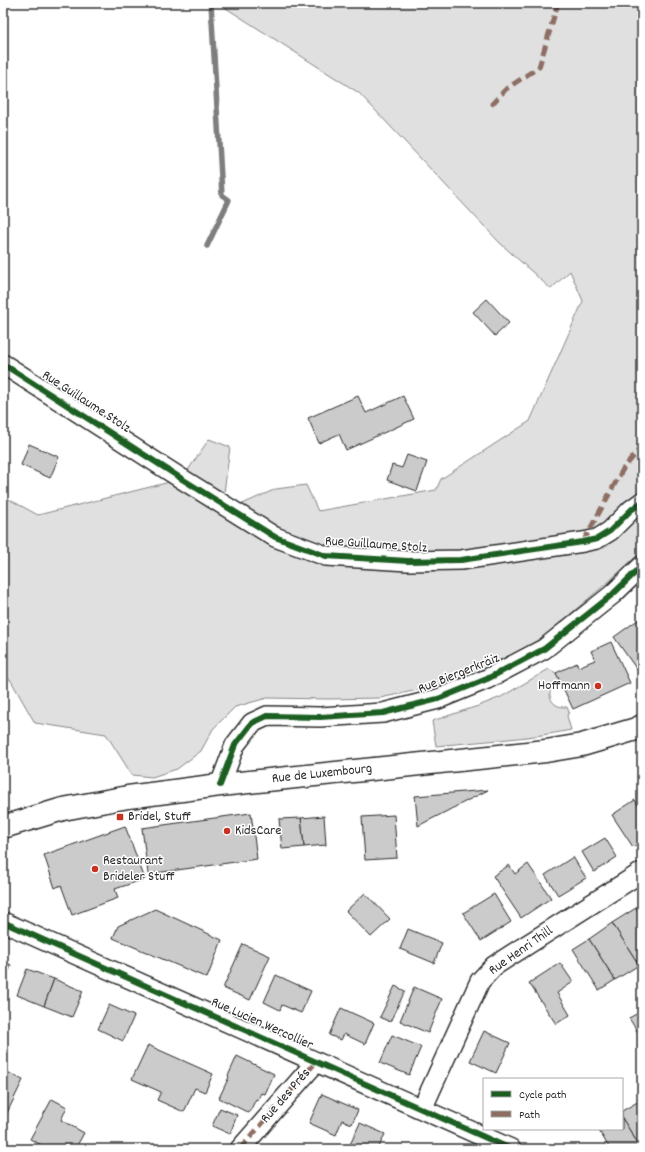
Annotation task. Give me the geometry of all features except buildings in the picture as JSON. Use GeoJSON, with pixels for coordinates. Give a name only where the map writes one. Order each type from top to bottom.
{"type":"FeatureCollection","features":[{"type":"Feature","properties":{"kind":"main road","name":"Rue de Luxembourg"},"geometry":{"type":"LineString","coordinates":[[3,827],[63,809],[128,797],[220,785],[554,750],[582,745],[642,726]]}},
{"type":"Feature","properties":{"kind":"street","name":"Rue Guillaume Stolz"},"geometry":{"type":"LineString","coordinates":[[3,364],[275,537],[326,556],[408,561],[461,560],[583,542],[597,539],[610,531],[631,510],[642,502]]}},
{"type":"Feature","properties":{"kind":"street","name":"Rue Biergerkräiz"},"geometry":{"type":"LineString","coordinates":[[220,785],[235,745],[252,724],[267,716],[320,717],[383,713],[438,699],[487,679],[544,649],[613,594],[642,566]]}},
{"type":"Feature","properties":{"kind":"street","name":"Rue Henri Thill"},"geometry":{"type":"LineString","coordinates":[[422,1109],[480,981],[494,966],[511,954],[642,872]]}},
{"type":"Feature","properties":{"kind":"street","name":"Rue Lucien Wercollier"},"geometry":{"type":"LineString","coordinates":[[3,922],[511,1149]]}},
{"type":"Feature","properties":{"kind":"street","name":"Rue des Prés"},"geometry":{"type":"LineString","coordinates":[[240,1149],[316,1062]]}},
{"type":"Feature","properties":{"kind":"shaded area"},"geometry":{"type":"Polygon","coordinates":[[[218,3],[642,3],[642,551],[542,638],[483,670],[437,686],[380,698],[267,698],[235,707],[213,729],[201,751],[177,769],[152,777],[132,775],[106,734],[35,723],[10,679],[3,680],[3,496],[38,515],[182,479],[209,439],[230,447],[224,493],[238,506],[276,489],[306,485],[318,511],[436,490],[441,479],[530,421],[583,301],[570,271],[551,289],[500,243],[359,93],[218,3]]]}},
{"type":"Feature","properties":{"kind":"shaded area"},"geometry":{"type":"Polygon","coordinates":[[[549,669],[556,673],[560,680],[551,688],[550,697],[556,705],[567,707],[569,712],[567,716],[571,730],[521,738],[436,746],[432,721],[501,697],[549,669]]]}},
{"type":"Feature","properties":{"kind":"waterway"},"geometry":{"type":"LineString","coordinates":[[207,246],[229,200],[222,195],[211,3]]}},
{"type":"Feature","properties":{"kind":"marked path"},"geometry":{"type":"LineString","coordinates":[[491,105],[506,89],[539,67],[558,3]]}},
{"type":"Feature","properties":{"kind":"marked path"},"geometry":{"type":"LineString","coordinates":[[583,542],[623,469],[642,446]]}},
{"type":"Feature","properties":{"kind":"marked path"},"geometry":{"type":"LineString","coordinates":[[240,1149],[316,1062]]}},
{"type":"Feature","properties":{"kind":"cycle path"},"geometry":{"type":"LineString","coordinates":[[3,364],[275,537],[326,556],[408,561],[461,560],[583,542],[597,539],[610,531],[631,510],[642,502]]}},
{"type":"Feature","properties":{"kind":"cycle path"},"geometry":{"type":"LineString","coordinates":[[220,785],[235,745],[252,723],[267,716],[320,717],[383,713],[438,699],[487,679],[544,649],[613,594],[642,566]]}},
{"type":"Feature","properties":{"kind":"cycle path"},"geometry":{"type":"LineString","coordinates":[[3,922],[511,1149]]}},
{"type":"Feature","properties":{"kind":"place","name":"Hoffmann"},"geometry":{"type":"Point","coordinates":[598,686]}},
{"type":"Feature","properties":{"kind":"place","name":"Bridel, Stuff"},"geometry":{"type":"Point","coordinates":[120,817]}},
{"type":"Feature","properties":{"kind":"place","name":"KidsCare"},"geometry":{"type":"Point","coordinates":[227,831]}},
{"type":"Feature","properties":{"kind":"place","name":"Restaurant Brideler Stuff"},"geometry":{"type":"Point","coordinates":[95,869]}}]}
